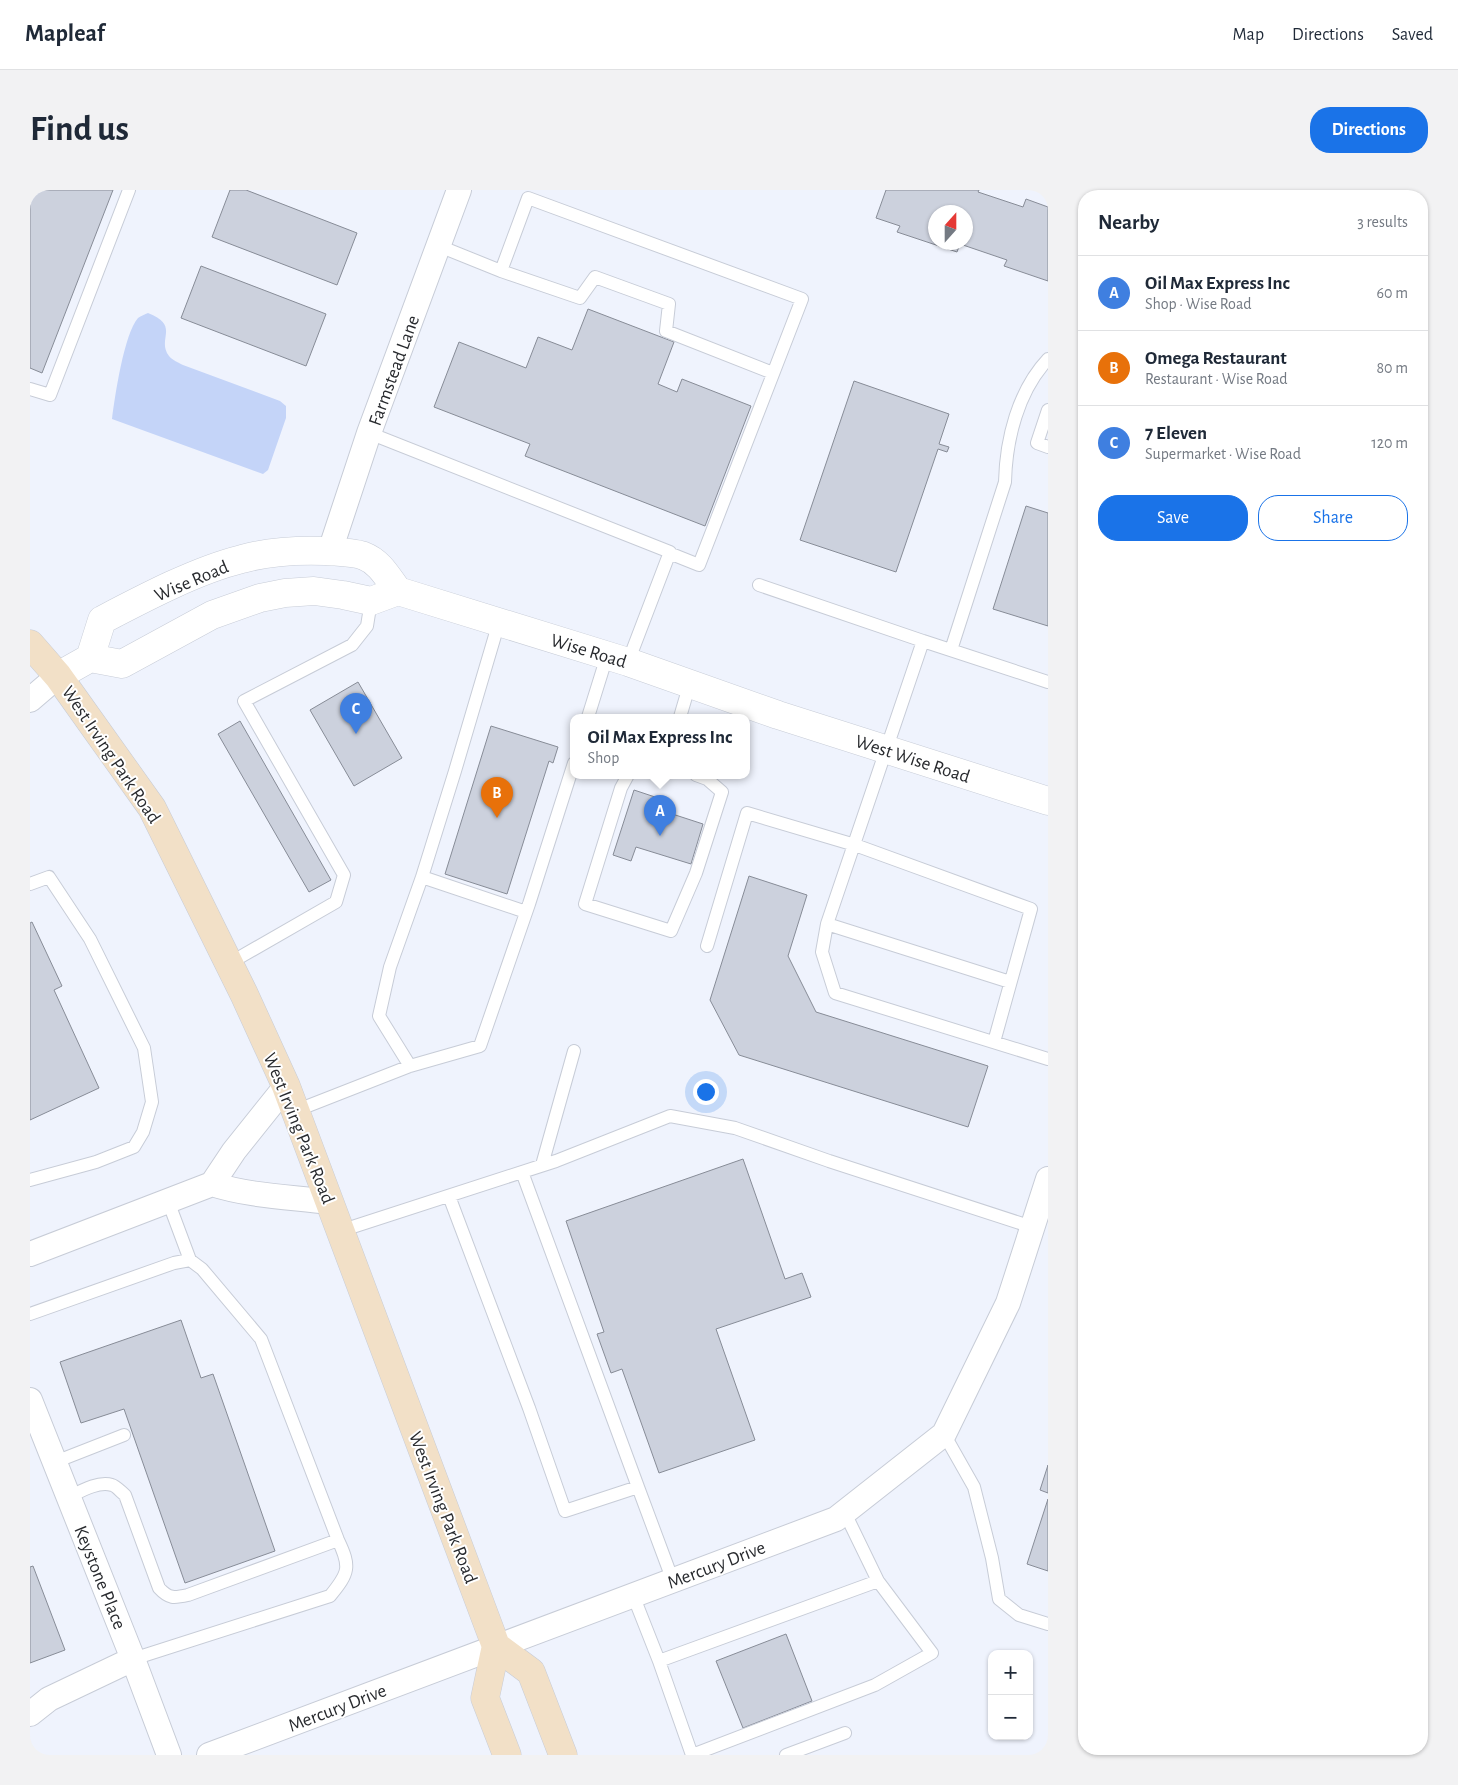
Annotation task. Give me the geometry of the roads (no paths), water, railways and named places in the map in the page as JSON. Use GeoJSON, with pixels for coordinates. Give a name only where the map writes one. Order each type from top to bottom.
{"type":"FeatureCollection","features":[{"type":"Feature","properties":{"kind":"main road","name":"West Irving Park Road"},"geometry":{"type":"LineString","coordinates":[[31,646],[58,676],[152,808],[244,994],[286,1086],[496,1646]]}},
{"type":"Feature","properties":{"kind":"main road"},"geometry":{"type":"LineString","coordinates":[[507,1755],[485,1698],[496,1646],[531,1672],[563,1755]]}},
{"type":"Feature","properties":{"kind":"street","name":"Farmstead Lane"},"geometry":{"type":"LineString","coordinates":[[330,551],[370,433],[459,190]]}},
{"type":"Feature","properties":{"kind":"street","name":"Wise Road"},"geometry":{"type":"LineString","coordinates":[[90,658],[102,620],[200,574],[226,564],[261,555],[285,551],[330,551],[363,555],[380,566],[398,591],[618,659],[778,715]]}},
{"type":"Feature","properties":{"kind":"street"},"geometry":{"type":"LineString","coordinates":[[30,700],[58,676],[90,658],[122,664],[212,615],[260,598],[285,593],[314,591],[371,601],[398,591]]}},
{"type":"Feature","properties":{"kind":"street","name":"West Wise Road"},"geometry":{"type":"LineString","coordinates":[[778,715],[1048,801]]}},
{"type":"Feature","properties":{"kind":"street"},"geometry":{"type":"LineString","coordinates":[[30,1254],[212,1184],[239,1144],[286,1086]]}},
{"type":"Feature","properties":{"kind":"street","name":"Mercury Drive"},"geometry":{"type":"LineString","coordinates":[[209,1755],[836,1519],[845,1513],[944,1434],[1008,1304],[1048,1179]]}},
{"type":"Feature","properties":{"kind":"street"},"geometry":{"type":"LineString","coordinates":[[212,1184],[224,1188],[329,1202]]}},
{"type":"Feature","properties":{"kind":"street","name":"Keystone Place"},"geometry":{"type":"LineString","coordinates":[[30,1400],[134,1659],[169,1755]]}},
{"type":"Feature","properties":{"kind":"street"},"geometry":{"type":"LineString","coordinates":[[30,1714],[49,1699],[134,1659]]}},
{"type":"Feature","properties":{"kind":"lane"},"geometry":{"type":"LineString","coordinates":[[30,389],[50,395],[129,190]]}},
{"type":"Feature","properties":{"kind":"lane"},"geometry":{"type":"LineString","coordinates":[[370,433],[699,565],[802,299],[528,198],[501,271]]}},
{"type":"Feature","properties":{"kind":"lane"},"geometry":{"type":"LineString","coordinates":[[439,246],[501,271],[580,298],[595,277],[669,304],[666,331],[773,373]]}},
{"type":"Feature","properties":{"kind":"lane"},"geometry":{"type":"LineString","coordinates":[[951,650],[1005,482],[1006,456],[1020,405],[1038,370],[1048,359]]}},
{"type":"Feature","properties":{"kind":"lane"},"geometry":{"type":"LineString","coordinates":[[1048,410],[1037,443],[1048,447]]}},
{"type":"Feature","properties":{"kind":"lane"},"geometry":{"type":"LineString","coordinates":[[590,714],[669,553]]}},
{"type":"Feature","properties":{"kind":"lane"},"geometry":{"type":"LineString","coordinates":[[759,585],[1048,682]]}},
{"type":"Feature","properties":{"kind":"lane"},"geometry":{"type":"LineString","coordinates":[[228,964],[336,902],[344,875],[244,701],[352,645],[367,626],[371,601]]}},
{"type":"Feature","properties":{"kind":"lane"},"geometry":{"type":"LineString","coordinates":[[410,1066],[379,1016],[390,967],[422,877],[499,622]]}},
{"type":"Feature","properties":{"kind":"lane"},"geometry":{"type":"LineString","coordinates":[[923,641],[827,924],[822,952],[834,993],[1048,1058]]}},
{"type":"Feature","properties":{"kind":"lane"},"geometry":{"type":"LineString","coordinates":[[681,714],[690,683]]}},
{"type":"Feature","properties":{"kind":"lane"},"geometry":{"type":"LineString","coordinates":[[295,1111],[410,1066],[480,1046],[570,775]]}},
{"type":"Feature","properties":{"kind":"lane"},"geometry":{"type":"LineString","coordinates":[[626,779],[621,788],[585,904],[671,931],[696,873],[722,792],[707,779]]}},
{"type":"Feature","properties":{"kind":"lane"},"geometry":{"type":"LineString","coordinates":[[707,946],[747,813],[855,845],[1031,909],[994,1042]]}},
{"type":"Feature","properties":{"kind":"lane"},"geometry":{"type":"LineString","coordinates":[[30,884],[49,877],[90,940],[144,1048],[152,1102],[143,1132],[134,1147],[96,1162],[30,1180]]}},
{"type":"Feature","properties":{"kind":"lane"},"geometry":{"type":"LineString","coordinates":[[422,877],[526,912]]}},
{"type":"Feature","properties":{"kind":"lane"},"geometry":{"type":"LineString","coordinates":[[827,924],[1010,982]]}},
{"type":"Feature","properties":{"kind":"lane"},"geometry":{"type":"LineString","coordinates":[[542,1165],[574,1051]]}},
{"type":"Feature","properties":{"kind":"lane"},"geometry":{"type":"LineString","coordinates":[[340,1231],[522,1172],[670,1116],[735,1128],[829,1161],[1032,1227]]}},
{"type":"Feature","properties":{"kind":"lane"},"geometry":{"type":"LineString","coordinates":[[522,1172],[673,1580]]}},
{"type":"Feature","properties":{"kind":"lane"},"geometry":{"type":"LineString","coordinates":[[449,1196],[529,1408],[565,1511],[638,1487]]}},
{"type":"Feature","properties":{"kind":"lane"},"geometry":{"type":"LineString","coordinates":[[134,1659],[330,1596],[340,1584],[347,1570],[347,1557],[338,1540],[261,1339],[202,1269],[190,1260],[168,1201]]}},
{"type":"Feature","properties":{"kind":"lane"},"geometry":{"type":"LineString","coordinates":[[30,1314],[158,1267],[190,1260]]}},
{"type":"Feature","properties":{"kind":"lane"},"geometry":{"type":"LineString","coordinates":[[944,1434],[974,1487],[992,1558],[999,1599],[1019,1615],[1048,1624]]}},
{"type":"Feature","properties":{"kind":"lane"},"geometry":{"type":"LineString","coordinates":[[55,1462],[124,1435]]}},
{"type":"Feature","properties":{"kind":"lane"},"geometry":{"type":"LineString","coordinates":[[69,1497],[85,1489],[102,1485],[113,1485],[125,1495],[159,1588],[166,1596],[176,1598],[338,1540]]}},
{"type":"Feature","properties":{"kind":"lane"},"geometry":{"type":"LineString","coordinates":[[633,1595],[659,1661],[692,1755],[875,1685],[932,1653],[878,1581],[845,1513]]}},
{"type":"Feature","properties":{"kind":"lane"},"geometry":{"type":"LineString","coordinates":[[659,1661],[878,1581]]}},
{"type":"Feature","properties":{"kind":"lane"},"geometry":{"type":"LineString","coordinates":[[786,1755],[845,1733]]}},
{"type":"Feature","properties":{"kind":"water"},"geometry":{"type":"Polygon","coordinates":[[[148,313],[158,318],[166,328],[166,350],[174,360],[280,401],[286,406],[286,418],[268,470],[263,474],[112,419],[128,337],[138,318],[148,313]]]}},
{"type":"Feature","properties":{"kind":"place","name":"7 Eleven"},"geometry":{"type":"Point","coordinates":[356,734]}},
{"type":"Feature","properties":{"kind":"place","name":"Omega Restaurant"},"geometry":{"type":"Point","coordinates":[497,818]}},
{"type":"Feature","properties":{"kind":"place","name":"Oil Max Express Inc"},"geometry":{"type":"Point","coordinates":[660,836]}}]}
